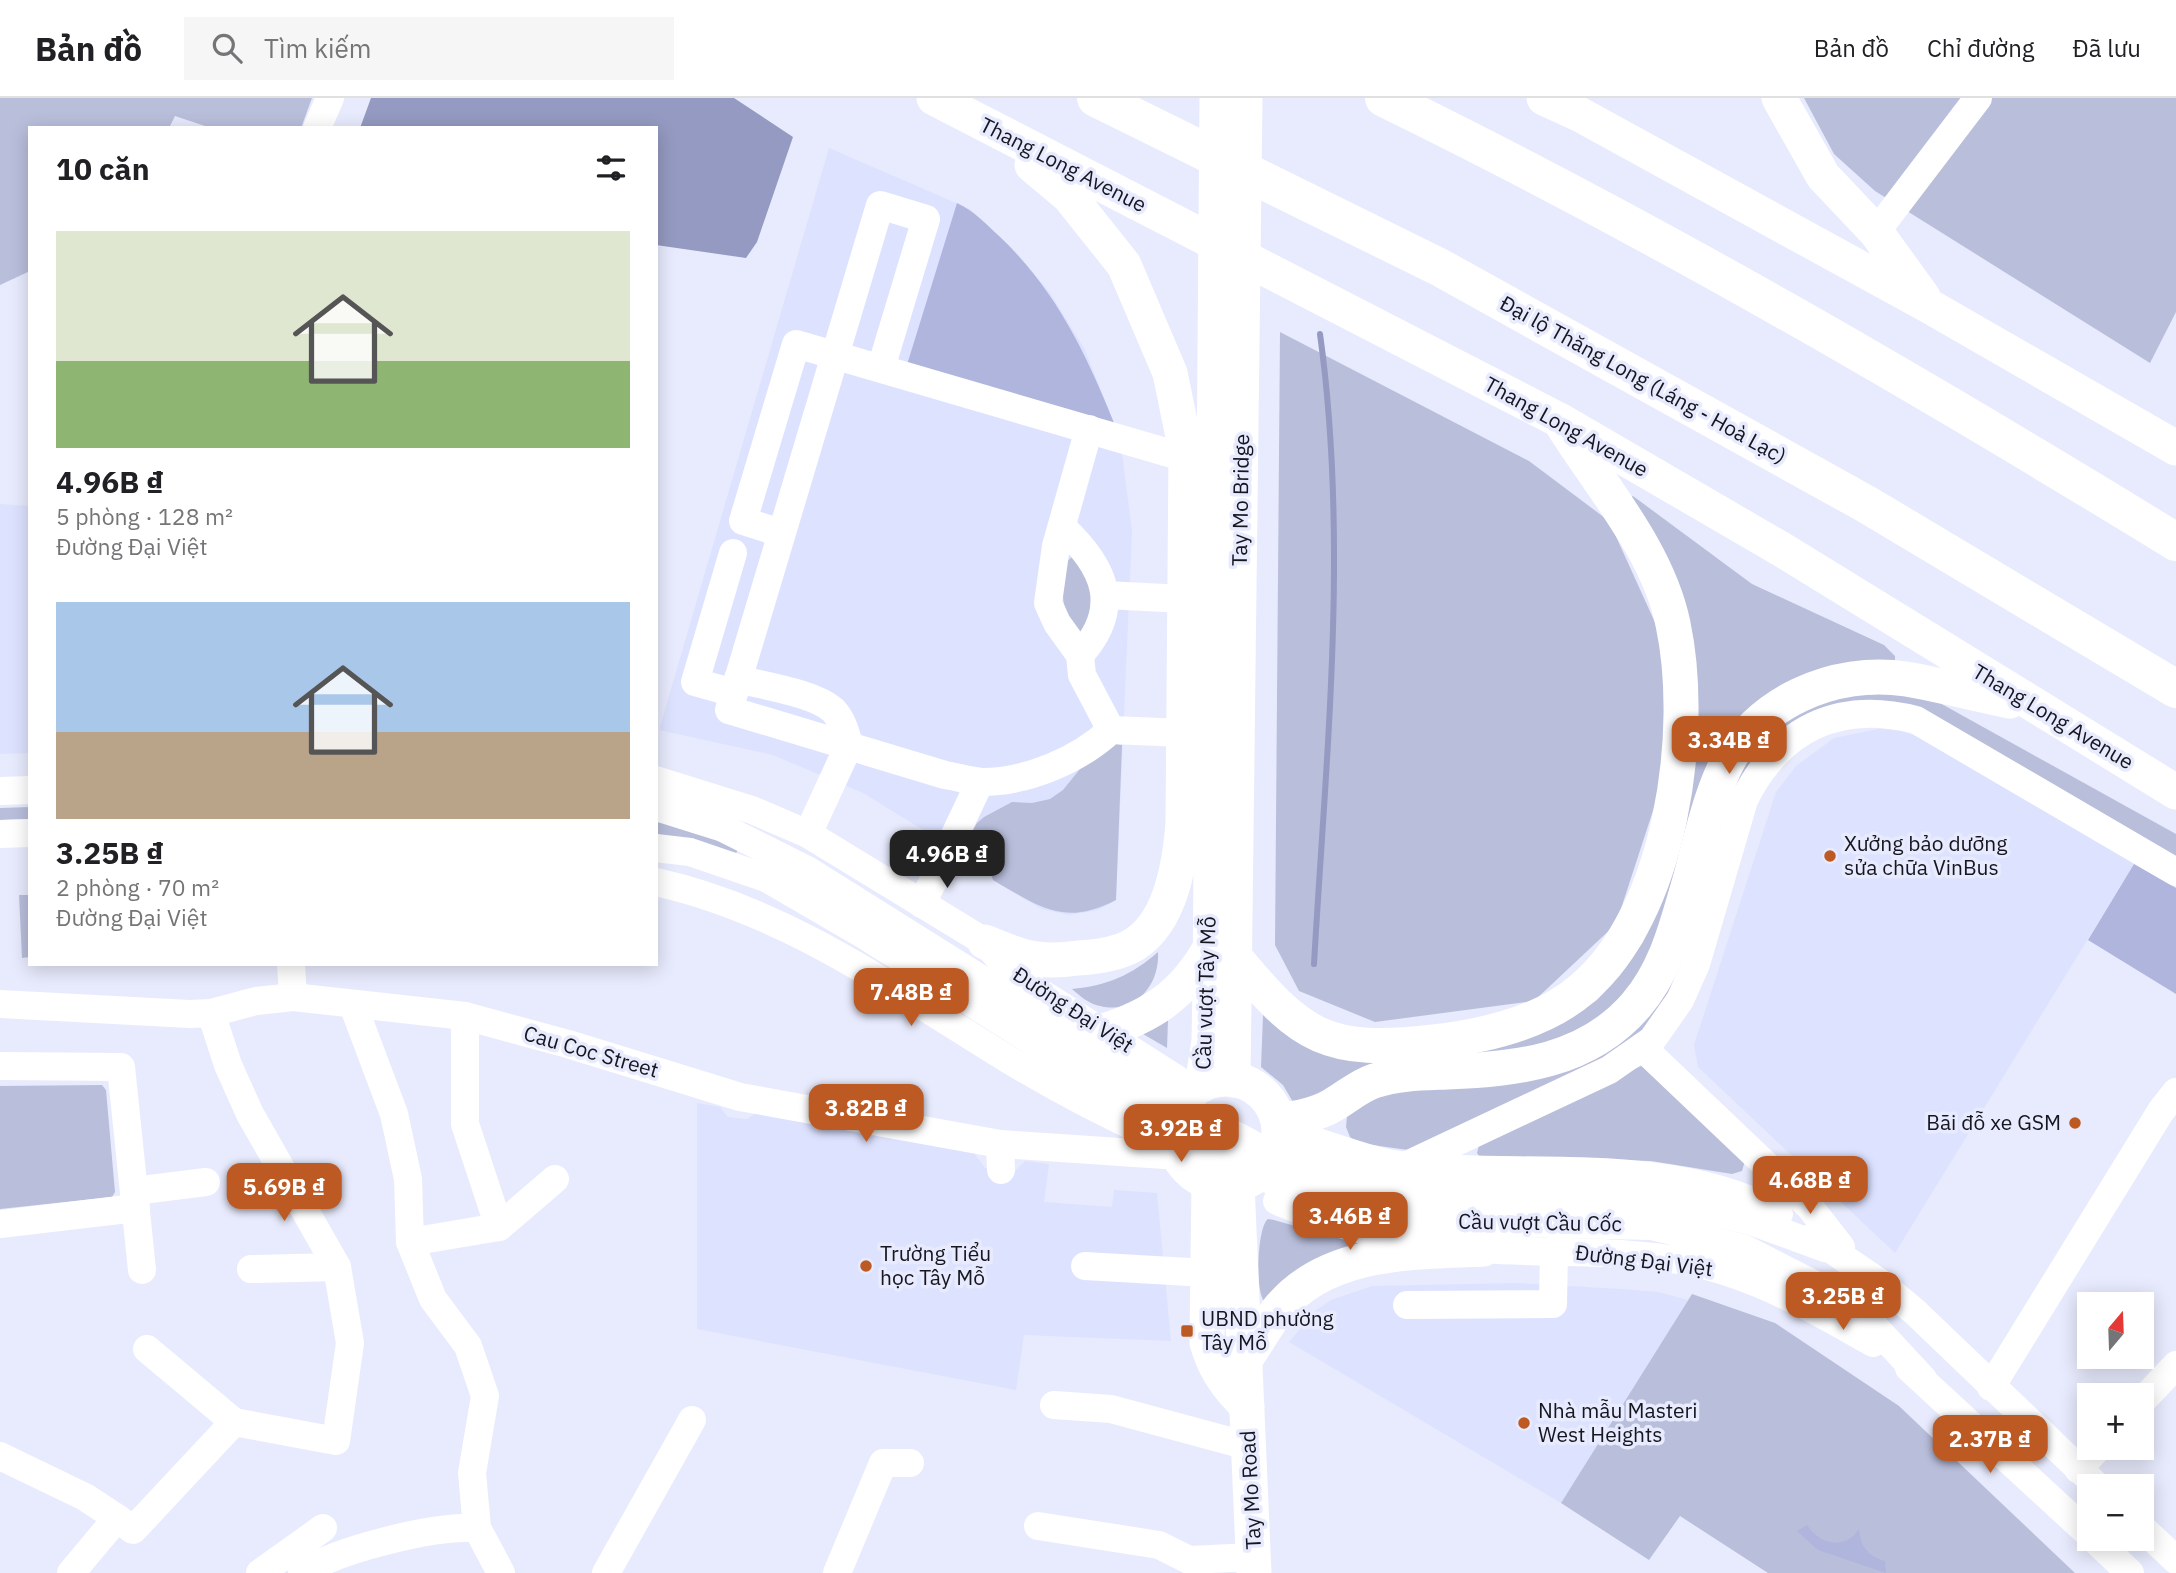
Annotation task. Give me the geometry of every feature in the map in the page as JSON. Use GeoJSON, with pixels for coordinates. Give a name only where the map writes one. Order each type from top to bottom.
{"type":"FeatureCollection","features":[{"type":"Feature","properties":{"kind":"highway","name":"Đại lộ Thăng Long (Láng - Hoà Lạc)"},"geometry":{"type":"LineString","coordinates":[[1096,98],[1451,273],[1866,504],[2176,689]]}},
{"type":"Feature","properties":{"kind":"highway"},"geometry":{"type":"LineString","coordinates":[[1384,98],[1489,150],[1926,390],[2176,542]]}},
{"type":"Feature","properties":{"kind":"main road","name":"Thang Long Avenue"},"geometry":{"type":"LineString","coordinates":[[934,98],[1559,420],[1781,550],[2176,792]]}},
{"type":"Feature","properties":{"kind":"main road","name":"Tay Mo Bridge"},"geometry":{"type":"LineString","coordinates":[[1217,98],[1222,901]]}},
{"type":"Feature","properties":{"kind":"main road","name":"Tay Mo Bridge"},"geometry":{"type":"LineString","coordinates":[[1222,901],[1245,98]]}},
{"type":"Feature","properties":{"kind":"main road"},"geometry":{"type":"LineString","coordinates":[[1544,98],[1591,120],[1929,306],[2176,448]]}},
{"type":"Feature","properties":{"kind":"main road"},"geometry":{"type":"LineString","coordinates":[[1779,98],[1823,176],[1876,232],[1929,306]]}},
{"type":"Feature","properties":{"kind":"main road"},"geometry":{"type":"LineString","coordinates":[[978,121],[1069,196],[1124,265],[1170,373],[1186,458],[1184,733],[1180,860],[1161,913],[1135,943],[1115,952],[1069,959],[1031,959],[985,942]]}},
{"type":"Feature","properties":{"kind":"main road"},"geometry":{"type":"LineString","coordinates":[[1103,1031],[1145,1017],[1223,952],[1281,1008],[1324,1039],[1347,1044],[1410,1045],[1489,1032],[1553,1009],[1581,990],[1604,968],[1633,926],[1655,869],[1678,776],[1683,707],[1680,660],[1673,621],[1661,587],[1643,550],[1559,420]]}},
{"type":"Feature","properties":{"kind":"main road"},"geometry":{"type":"LineString","coordinates":[[1278,1126],[1314,1114],[1372,1081],[1407,1073],[1539,1064],[1576,1051],[1606,1031],[1635,1006],[1655,979],[1669,950],[1711,803],[1725,767],[1746,735],[1768,713],[1796,696],[1818,687],[1844,682],[1905,679],[2034,706]]}},
{"type":"Feature","properties":{"kind":"main road","name":"Cầu vượt Tây Mỗ"},"geometry":{"type":"LineString","coordinates":[[1210,1085],[1223,952],[1222,901]]}},
{"type":"Feature","properties":{"kind":"main road"},"geometry":{"type":"LineString","coordinates":[[1249,1084],[1262,1094],[1278,1126],[1273,1156],[1266,1166],[1231,1182],[1197,1177],[1176,1151],[1175,1114],[1210,1085],[1249,1084]]}},
{"type":"Feature","properties":{"kind":"main road","name":"Tay Mo Road"},"geometry":{"type":"LineString","coordinates":[[1231,1182],[1207,1273],[1207,1343],[1226,1386],[1247,1406]]}},
{"type":"Feature","properties":{"kind":"main road","name":"Tay Mo Road"},"geometry":{"type":"LineString","coordinates":[[1231,1182],[1245,1360],[1254,1565]]}},
{"type":"Feature","properties":{"kind":"main road"},"geometry":{"type":"LineString","coordinates":[[1245,1360],[1278,1310],[1300,1289],[1326,1272],[1352,1262],[1416,1252],[1483,1249]]}},
{"type":"Feature","properties":{"kind":"street"},"geometry":{"type":"LineString","coordinates":[[318,126],[330,98]]}},
{"type":"Feature","properties":{"kind":"street"},"geometry":{"type":"LineString","coordinates":[[1876,232],[1978,98]]}},
{"type":"Feature","properties":{"kind":"street"},"geometry":{"type":"LineString","coordinates":[[881,368],[926,219],[880,205],[729,710],[945,775],[980,782],[1005,780],[1062,762],[1091,749],[1111,730],[1184,733]]}},
{"type":"Feature","properties":{"kind":"street"},"geometry":{"type":"LineString","coordinates":[[781,533],[743,521],[796,344],[1186,458]]}},
{"type":"Feature","properties":{"kind":"street"},"geometry":{"type":"LineString","coordinates":[[1089,429],[1050,575],[1048,603],[1057,623],[1080,655],[1082,675],[1111,730]]}},
{"type":"Feature","properties":{"kind":"street"},"geometry":{"type":"LineString","coordinates":[[1062,527],[1094,561],[1105,585],[1101,625],[1094,639],[1080,655]]}},
{"type":"Feature","properties":{"kind":"street"},"geometry":{"type":"LineString","coordinates":[[733,553],[695,682],[736,686]]}},
{"type":"Feature","properties":{"kind":"street"},"geometry":{"type":"LineString","coordinates":[[1105,595],[1185,598]]}},
{"type":"Feature","properties":{"kind":"street"},"geometry":{"type":"LineString","coordinates":[[1405,1166],[1609,1070],[1644,1049],[1680,1000],[1696,964],[1744,800],[1753,783],[1764,765],[1792,738],[1839,716],[1878,713],[1916,720],[2176,872]]}},
{"type":"Feature","properties":{"kind":"street"},"geometry":{"type":"LineString","coordinates":[[808,834],[849,745]]}},
{"type":"Feature","properties":{"kind":"street","name":"Đường Đại Việt"},"geometry":{"type":"LineString","coordinates":[[658,781],[752,810],[808,834],[985,942],[1013,975],[1103,1031],[1210,1085]]}},
{"type":"Feature","properties":{"kind":"street"},"geometry":{"type":"LineString","coordinates":[[922,904],[980,782]]}},
{"type":"Feature","properties":{"kind":"street"},"geometry":{"type":"LineString","coordinates":[[0,791],[28,790]]}},
{"type":"Feature","properties":{"kind":"street","name":"Cầu vượt Cầu Cốc"},"geometry":{"type":"LineString","coordinates":[[658,808],[723,828],[799,866],[1199,1116],[1273,1155],[1310,1168],[1395,1189],[1477,1196],[1663,1201],[1777,1229],[1825,1248]]}},
{"type":"Feature","properties":{"kind":"street"},"geometry":{"type":"LineString","coordinates":[[0,834],[28,833]]}},
{"type":"Feature","properties":{"kind":"street","name":"Cầu vượt Cầu Cốc"},"geometry":{"type":"LineString","coordinates":[[658,848],[690,852],[766,878],[864,935],[1197,1145],[1296,1190],[1366,1210],[1448,1222],[1651,1226],[1743,1248],[1824,1288],[1863,1317],[1923,1379]]}},
{"type":"Feature","properties":{"kind":"street"},"geometry":{"type":"LineString","coordinates":[[658,882],[702,892],[762,915],[822,944],[1008,1059],[1176,1151]]}},
{"type":"Feature","properties":{"kind":"street"},"geometry":{"type":"LineString","coordinates":[[291,966],[293,997]]}},
{"type":"Feature","properties":{"kind":"street","name":"Cau Coc Street"},"geometry":{"type":"LineString","coordinates":[[0,1004],[211,1013],[256,1001],[293,997],[465,1016],[568,1044],[738,1108],[1001,1157],[1176,1151]]}},
{"type":"Feature","properties":{"kind":"street"},"geometry":{"type":"LineString","coordinates":[[353,1005],[394,1114],[408,1179],[410,1242],[433,1299],[468,1346],[485,1396],[472,1473],[477,1528],[501,1573]]}},
{"type":"Feature","properties":{"kind":"street"},"geometry":{"type":"LineString","coordinates":[[147,1349],[234,1422],[336,1441],[350,1343],[337,1267],[250,1114],[228,1065],[211,1013]]}},
{"type":"Feature","properties":{"kind":"street"},"geometry":{"type":"LineString","coordinates":[[465,1016],[465,1125],[499,1227]]}},
{"type":"Feature","properties":{"kind":"street"},"geometry":{"type":"LineString","coordinates":[[1644,1049],[1808,1206],[1858,1268]]}},
{"type":"Feature","properties":{"kind":"street"},"geometry":{"type":"LineString","coordinates":[[0,1066],[121,1067],[142,1270]]}},
{"type":"Feature","properties":{"kind":"street"},"geometry":{"type":"LineString","coordinates":[[1992,1387],[2161,1111],[2176,1093]]}},
{"type":"Feature","properties":{"kind":"street"},"geometry":{"type":"LineString","coordinates":[[1278,1126],[1357,1156],[1405,1166],[1481,1171],[1590,1173],[1688,1183],[1721,1191],[1775,1212],[1801,1227],[1825,1248],[1858,1268],[1915,1312],[2084,1474]]}},
{"type":"Feature","properties":{"kind":"street"},"geometry":{"type":"LineString","coordinates":[[410,1242],[499,1227],[555,1179]]}},
{"type":"Feature","properties":{"kind":"street"},"geometry":{"type":"LineString","coordinates":[[0,1224],[135,1200],[206,1182]]}},
{"type":"Feature","properties":{"kind":"street","name":"Đường Đại Việt"},"geometry":{"type":"LineString","coordinates":[[1231,1182],[1340,1225],[1483,1249],[1554,1250],[1642,1256],[1688,1262],[1727,1272],[1844,1326],[1888,1352],[1923,1379],[2077,1524]]}},
{"type":"Feature","properties":{"kind":"street"},"geometry":{"type":"LineString","coordinates":[[1406,1305],[1553,1304],[1554,1250]]}},
{"type":"Feature","properties":{"kind":"street"},"geometry":{"type":"LineString","coordinates":[[1085,1266],[1207,1273]]}},
{"type":"Feature","properties":{"kind":"street"},"geometry":{"type":"LineString","coordinates":[[251,1269],[337,1267]]}},
{"type":"Feature","properties":{"kind":"street"},"geometry":{"type":"LineString","coordinates":[[2154,1389],[2176,1366]]}},
{"type":"Feature","properties":{"kind":"street"},"geometry":{"type":"LineString","coordinates":[[1054,1405],[1111,1409],[1248,1446]]}},
{"type":"Feature","properties":{"kind":"street"},"geometry":{"type":"LineString","coordinates":[[606,1573],[692,1420]]}},
{"type":"Feature","properties":{"kind":"street"},"geometry":{"type":"LineString","coordinates":[[0,1456],[85,1497],[133,1530],[234,1422]]}},
{"type":"Feature","properties":{"kind":"street"},"geometry":{"type":"LineString","coordinates":[[836,1573],[883,1463],[910,1463]]}},
{"type":"Feature","properties":{"kind":"street"},"geometry":{"type":"LineString","coordinates":[[71,1573],[117,1518]]}},
{"type":"Feature","properties":{"kind":"street"},"geometry":{"type":"LineString","coordinates":[[1038,1526],[1159,1545],[1189,1560],[1254,1565]]}},
{"type":"Feature","properties":{"kind":"street"},"geometry":{"type":"LineString","coordinates":[[302,1573],[316,1564],[399,1538],[459,1527],[477,1528]]}},
{"type":"Feature","properties":{"kind":"street"},"geometry":{"type":"LineString","coordinates":[[260,1573],[323,1528]]}},
{"type":"Feature","properties":{"kind":"street"},"geometry":{"type":"LineString","coordinates":[[2154,1539],[2176,1560]]}},
{"type":"Feature","properties":{"kind":"street","name":"Đường Đại Việt"},"geometry":{"type":"LineString","coordinates":[[2106,1551],[2130,1573]]}},
{"type":"Feature","properties":{"kind":"shaded area"},"geometry":{"type":"Polygon","coordinates":[[[0,98],[312,98],[302,126],[205,126],[175,116],[170,126],[28,126],[28,272],[0,285],[0,98]]]}},
{"type":"Feature","properties":{"kind":"shaded area"},"geometry":{"type":"Polygon","coordinates":[[[371,98],[734,98],[793,137],[757,242],[746,258],[658,245],[658,126],[361,126],[371,98]]]}},
{"type":"Feature","properties":{"kind":"shaded area"},"geometry":{"type":"Polygon","coordinates":[[[1804,98],[2176,98],[2176,312],[2150,363],[1875,191],[1834,154],[1804,98]]]}},
{"type":"Feature","properties":{"kind":"shaded area"},"geometry":{"type":"Polygon","coordinates":[[[829,148],[970,209],[1015,251],[1050,293],[1084,348],[1120,438],[1132,531],[1116,900],[1098,910],[1069,915],[1042,909],[993,880],[990,871],[863,793],[773,755],[659,730],[829,148]]]}},
{"type":"Feature","properties":{"kind":"shaded area"},"geometry":{"type":"Polygon","coordinates":[[[957,203],[974,214],[1020,257],[1054,302],[1082,351],[1117,430],[906,368],[957,203]]]}},
{"type":"Feature","properties":{"kind":"shaded area"},"geometry":{"type":"Polygon","coordinates":[[[1280,332],[1529,461],[1609,521],[1667,649],[1664,777],[1616,924],[1534,1001],[1375,1022],[1299,991],[1275,945],[1280,332]]]}},
{"type":"Feature","properties":{"kind":"shaded area"},"geometry":{"type":"Polygon","coordinates":[[[1633,496],[1752,584],[1884,645],[1895,656],[1895,662],[1778,687],[1651,960],[1622,1001],[1572,1041],[1293,1102],[1283,1085],[1261,1067],[1263,1015],[1266,1013],[1293,1035],[1541,1033],[1571,1018],[1597,1000],[1620,975],[1643,942],[1657,909],[1692,783],[1629,498],[1633,496]]]}},
{"type":"Feature","properties":{"kind":"shaded area"},"geometry":{"type":"Polygon","coordinates":[[[0,504],[28,506],[28,753],[0,754],[0,504]]]}},
{"type":"Feature","properties":{"kind":"shaded area"},"geometry":{"type":"Polygon","coordinates":[[[1072,557],[1093,577],[1088,631],[1079,632],[1068,616],[1063,600],[1065,563],[1072,557]]]}},
{"type":"Feature","properties":{"kind":"shaded area"},"geometry":{"type":"Polygon","coordinates":[[[1920,692],[2176,834],[2176,859],[1913,706],[1859,701],[1835,704],[1791,723],[1754,758],[1739,782],[1684,969],[1640,1035],[1615,1055],[1408,1150],[1358,1143],[1350,1137],[1346,1127],[1347,1116],[1380,1094],[1607,1050],[1739,758],[1815,697],[1920,692]]]}},
{"type":"Feature","properties":{"kind":"shaded area"},"geometry":{"type":"Polygon","coordinates":[[[1879,729],[1899,730],[1919,737],[2134,864],[1895,1253],[1698,1067],[1694,1045],[1776,792],[1796,766],[1834,738],[1879,729]]]}},
{"type":"Feature","properties":{"kind":"shaded area"},"geometry":{"type":"Polygon","coordinates":[[[1109,743],[1122,745],[1116,900],[1081,912],[1052,910],[993,880],[990,871],[960,853],[977,823],[984,817],[1012,802],[1032,803],[1050,799],[1063,790],[1084,764],[1109,743]]]}},
{"type":"Feature","properties":{"kind":"shaded area"},"geometry":{"type":"Polygon","coordinates":[[[28,807],[28,819],[0,820],[0,808],[28,807]]]}},
{"type":"Feature","properties":{"kind":"shaded area"},"geometry":{"type":"Polygon","coordinates":[[[658,821],[703,834],[738,850],[736,853],[658,835],[658,821]]]}},
{"type":"Feature","properties":{"kind":"shaded area"},"geometry":{"type":"Polygon","coordinates":[[[2134,864],[2176,888],[2176,994],[2088,940],[2134,864]]]}},
{"type":"Feature","properties":{"kind":"shaded area"},"geometry":{"type":"Polygon","coordinates":[[[19,895],[28,895],[28,957],[22,958],[19,895]]]}},
{"type":"Feature","properties":{"kind":"shaded area"},"geometry":{"type":"Polygon","coordinates":[[[1158,952],[1158,964],[1150,986],[1135,1001],[1125,1006],[1113,1008],[1096,1005],[1072,989],[1118,978],[1158,952]]]}},
{"type":"Feature","properties":{"kind":"shaded area"},"geometry":{"type":"Polygon","coordinates":[[[1168,1021],[1167,1048],[1143,1034],[1168,1021]]]}},
{"type":"Feature","properties":{"kind":"shaded area"},"geometry":{"type":"Polygon","coordinates":[[[1641,1066],[1649,1068],[1745,1161],[1742,1171],[1732,1174],[1651,1161],[1479,1156],[1477,1153],[1479,1145],[1641,1066]]]}},
{"type":"Feature","properties":{"kind":"shaded area"},"geometry":{"type":"Polygon","coordinates":[[[102,1085],[106,1090],[115,1192],[112,1197],[0,1209],[0,1086],[102,1085]]]}},
{"type":"Feature","properties":{"kind":"shaded area","name":"Trường Tiểu học Tây Mỗ"},"geometry":{"type":"Polygon","coordinates":[[[697,1103],[720,1107],[728,1117],[747,1119],[759,1111],[974,1153],[985,1168],[1014,1172],[1025,1161],[1049,1164],[1044,1202],[1112,1207],[1114,1190],[1157,1193],[1171,1341],[1024,1335],[1016,1390],[697,1329],[697,1103]]]}},
{"type":"Feature","properties":{"kind":"shaded area"},"geometry":{"type":"Polygon","coordinates":[[[1268,1219],[1359,1244],[1264,1301],[1259,1285],[1259,1259],[1261,1234],[1268,1219]]]}},
{"type":"Feature","properties":{"kind":"shaded area"},"geometry":{"type":"Polygon","coordinates":[[[1515,1283],[1658,1292],[1688,1300],[1561,1503],[1289,1342],[1315,1311],[1331,1300],[1372,1286],[1515,1283]]]}},
{"type":"Feature","properties":{"kind":"shaded area"},"geometry":{"type":"Polygon","coordinates":[[[1692,1294],[1775,1323],[1899,1406],[2075,1573],[1768,1573],[1680,1516],[1649,1560],[1561,1503],[1692,1294]]]}},
{"type":"Feature","properties":{"kind":"shaded area"},"geometry":{"type":"Polygon","coordinates":[[[1807,1525],[1818,1537],[1832,1542],[1847,1540],[1859,1529],[1866,1550],[1885,1561],[1886,1573],[1818,1550],[1797,1531],[1807,1525]]]}},
{"type":"Feature","properties":{"kind":"waterway"},"geometry":{"type":"LineString","coordinates":[[1314,964],[1329,728],[1334,570],[1329,413],[1320,334]]}},
{"type":"Feature","properties":{"kind":"place","name":"Xưởng bảo dưỡng sửa chữa VinBus"},"geometry":{"type":"Point","coordinates":[1830,856]}},
{"type":"Feature","properties":{"kind":"place","name":"Bãi đỗ xe GSM"},"geometry":{"type":"Point","coordinates":[2075,1123]}},
{"type":"Feature","properties":{"kind":"place","name":"Trường Tiểu học Tây Mỗ"},"geometry":{"type":"Point","coordinates":[866,1266]}},
{"type":"Feature","properties":{"kind":"place","name":"UBND phường Tây Mỗ"},"geometry":{"type":"Point","coordinates":[1187,1331]}},
{"type":"Feature","properties":{"kind":"place","name":"Nhà mẫu Masteri West Heights"},"geometry":{"type":"Point","coordinates":[1524,1423]}}]}
